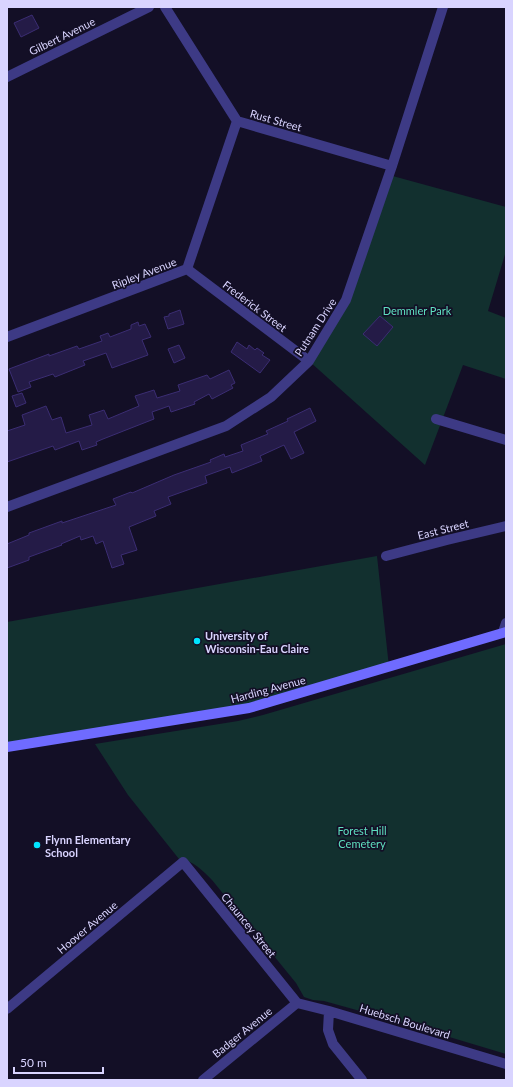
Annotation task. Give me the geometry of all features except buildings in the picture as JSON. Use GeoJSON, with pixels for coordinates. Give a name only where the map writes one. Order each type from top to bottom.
{"type":"FeatureCollection","features":[{"type":"Feature","properties":{"kind":"main road","name":"Harding Avenue"},"geometry":{"type":"LineString","coordinates":[[7,747],[249,708],[505,629]]}},
{"type":"Feature","properties":{"kind":"street","name":"Gilbert Avenue"},"geometry":{"type":"LineString","coordinates":[[7,77],[149,7]]}},
{"type":"Feature","properties":{"kind":"street","name":"Rust Street"},"geometry":{"type":"LineString","coordinates":[[165,7],[237,121],[392,166]]}},
{"type":"Feature","properties":{"kind":"street","name":"Putnam Drive"},"geometry":{"type":"LineString","coordinates":[[7,507],[226,426],[271,397],[309,361],[346,300],[392,166],[442,7]]}},
{"type":"Feature","properties":{"kind":"street","name":"Ripley Avenue"},"geometry":{"type":"LineString","coordinates":[[7,337],[187,269],[237,121]]}},
{"type":"Feature","properties":{"kind":"street","name":"Frederick Street"},"geometry":{"type":"LineString","coordinates":[[187,269],[309,361]]}},
{"type":"Feature","properties":{"kind":"street"},"geometry":{"type":"LineString","coordinates":[[436,419],[506,440]]}},
{"type":"Feature","properties":{"kind":"street","name":"East Street"},"geometry":{"type":"LineString","coordinates":[[386,556],[506,526]]}},
{"type":"Feature","properties":{"kind":"street","name":"Chauncey Street"},"geometry":{"type":"LineString","coordinates":[[183,862],[297,1003]]}},
{"type":"Feature","properties":{"kind":"street","name":"Hoover Avenue"},"geometry":{"type":"LineString","coordinates":[[7,1009],[183,862]]}},
{"type":"Feature","properties":{"kind":"street","name":"Huebsch Boulevard"},"geometry":{"type":"LineString","coordinates":[[297,1003],[329,1011],[506,1064]]}},
{"type":"Feature","properties":{"kind":"street","name":"Badger Avenue"},"geometry":{"type":"LineString","coordinates":[[203,1080],[297,1003]]}},
{"type":"Feature","properties":{"kind":"street"},"geometry":{"type":"LineString","coordinates":[[329,1011],[328,1030],[333,1044],[362,1080]]}},
{"type":"Feature","properties":{"kind":"green space","name":"Demmler Park"},"geometry":{"type":"Polygon","coordinates":[[[389,175],[506,207],[506,251],[488,311],[506,318],[506,379],[463,365],[425,465],[309,361],[346,300],[389,175]]]}},
{"type":"Feature","properties":{"kind":"green space","name":"University of Wisconsin-Eau Claire"},"geometry":{"type":"Polygon","coordinates":[[[377,556],[389,667],[249,708],[7,747],[7,622],[377,556]]]}},
{"type":"Feature","properties":{"kind":"green space","name":"Forest Hill Cemetery"},"geometry":{"type":"Polygon","coordinates":[[[506,644],[506,1054],[396,1021],[304,997],[296,983],[212,880],[189,861],[179,859],[128,795],[95,744],[238,721],[263,715],[506,644]]]}},
{"type":"Feature","properties":{"kind":"place","name":"University of Wisconsin-Eau Claire"},"geometry":{"type":"Point","coordinates":[197,641]}},
{"type":"Feature","properties":{"kind":"place","name":"Flynn Elementary School"},"geometry":{"type":"Point","coordinates":[37,845]}}]}
